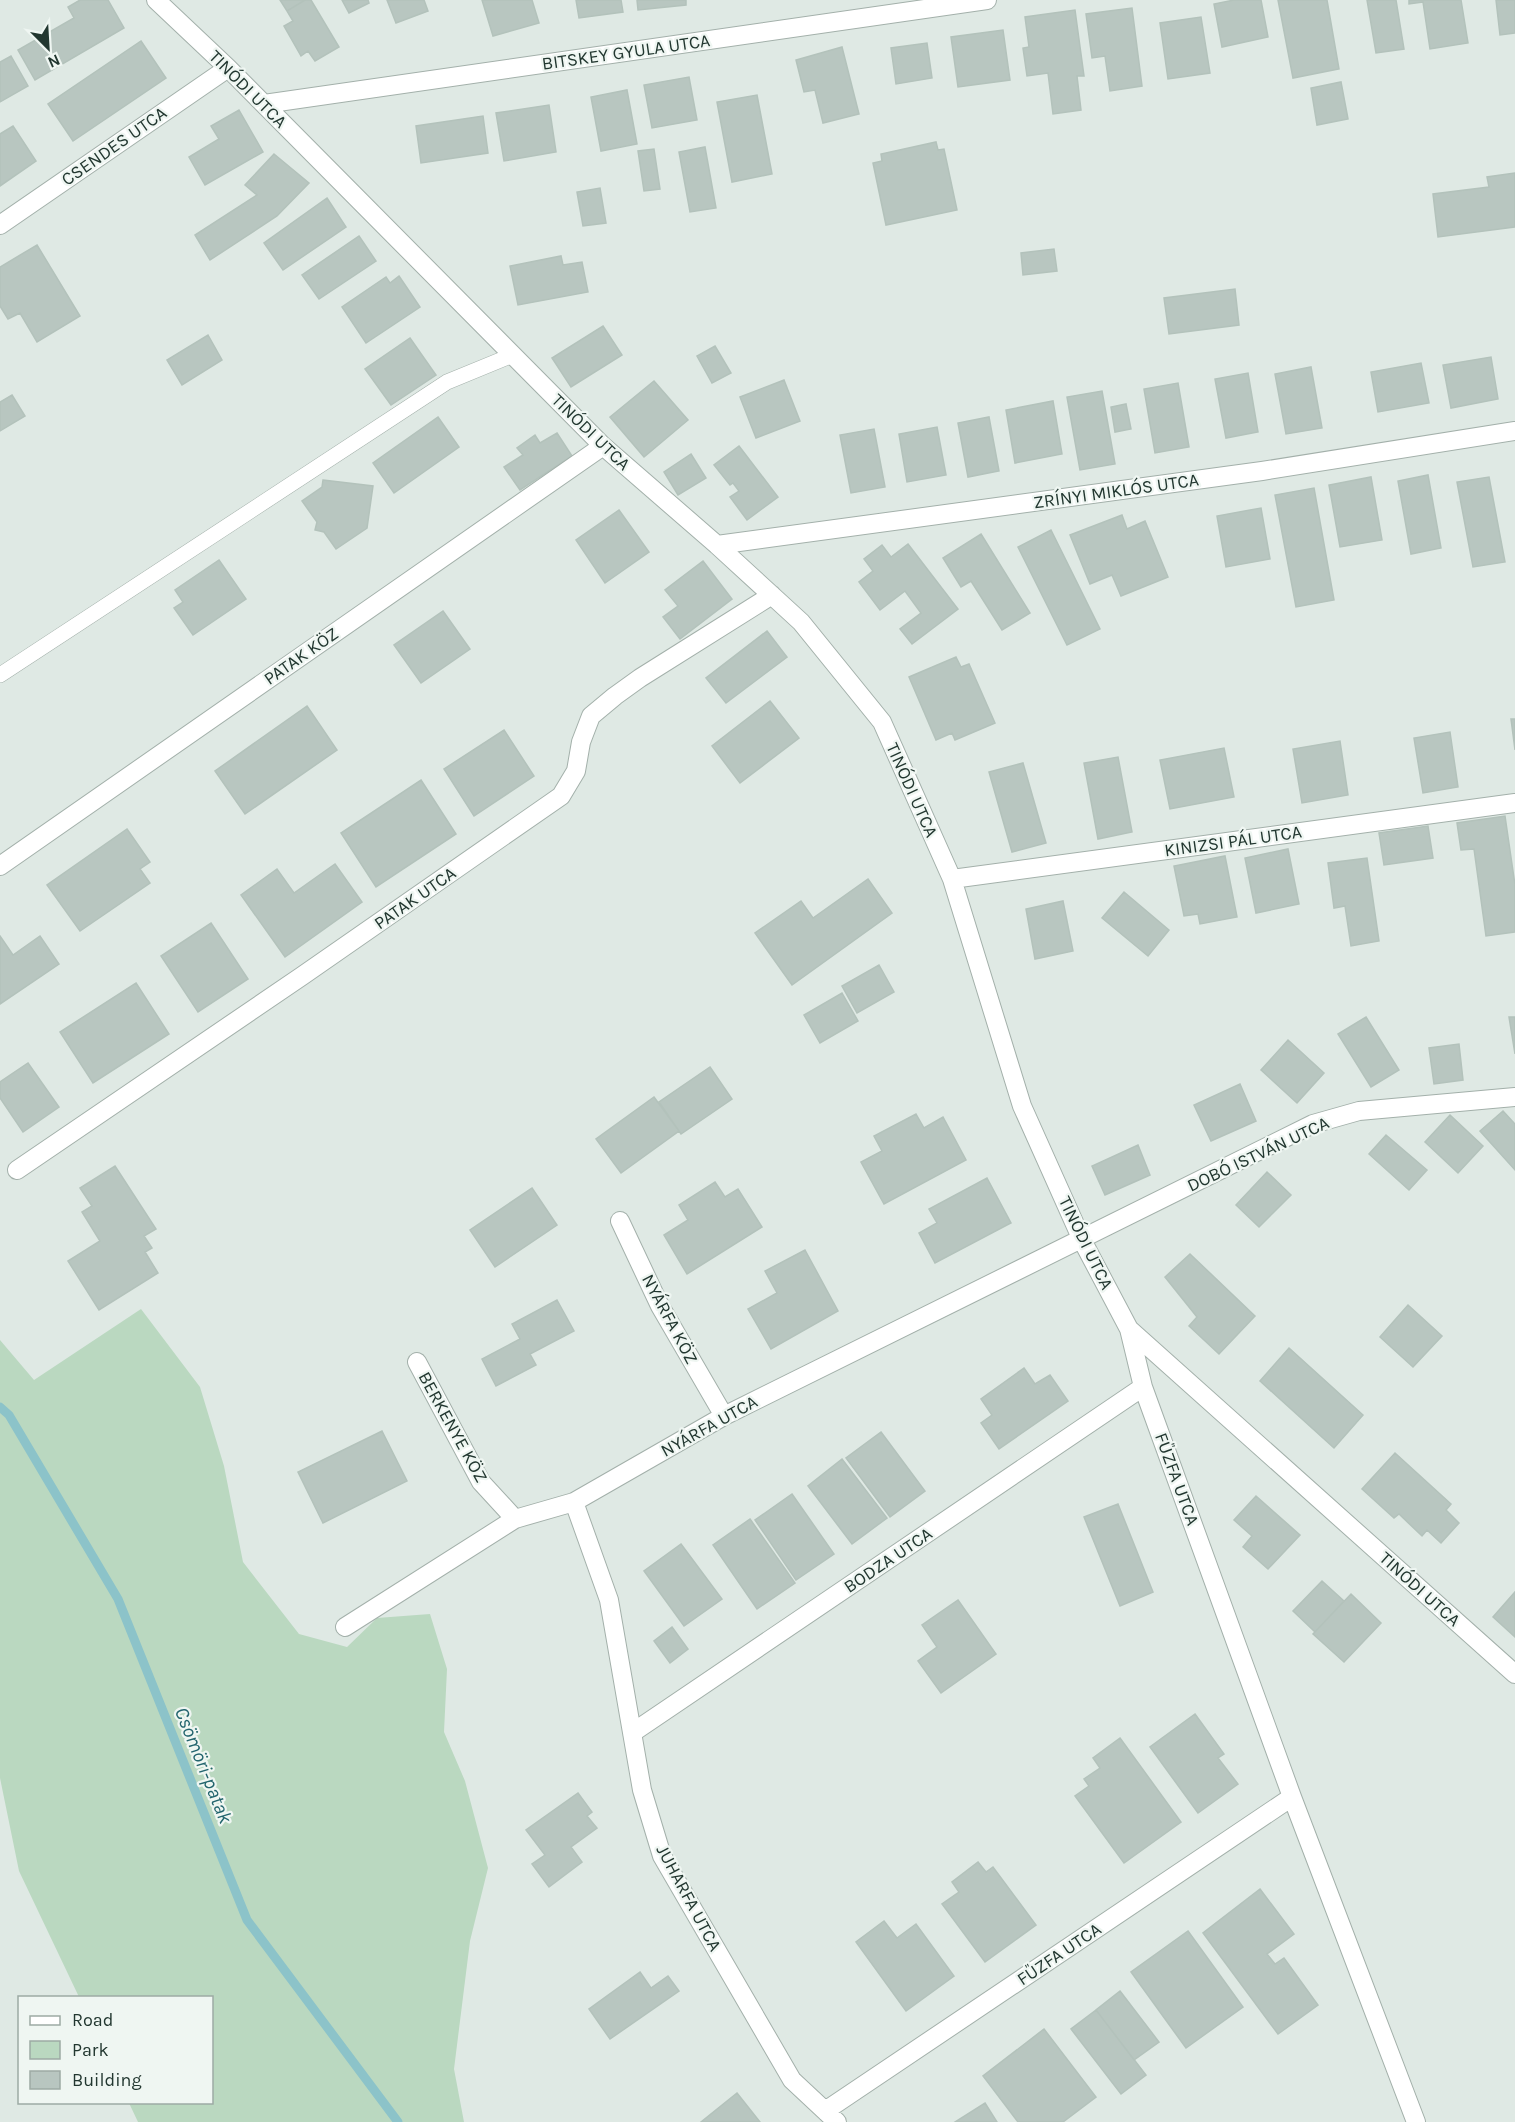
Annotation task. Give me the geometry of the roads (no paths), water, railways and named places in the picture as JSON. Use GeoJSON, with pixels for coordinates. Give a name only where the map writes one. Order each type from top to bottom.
{"type":"FeatureCollection","features":[{"type":"Feature","properties":{"kind":"street","name":"TINÓDI UTCA"},"geometry":{"type":"LineString","coordinates":[[156,0],[228,68],[603,446],[801,622],[882,722],[952,879],[1022,1107],[1082,1240],[1129,1329],[1515,1674]]}},
{"type":"Feature","properties":{"kind":"street","name":"BITSKEY GYULA UTCA"},"geometry":{"type":"LineString","coordinates":[[264,104],[987,0]]}},
{"type":"Feature","properties":{"kind":"street","name":"CSENDES UTCA"},"geometry":{"type":"LineString","coordinates":[[0,225],[228,68]]}},
{"type":"Feature","properties":{"kind":"street","name":"ZRÍNYI MIKLÓS UTCA"},"geometry":{"type":"LineString","coordinates":[[717,545],[1262,471],[1515,431]]}},
{"type":"Feature","properties":{"kind":"street","name":"PATAK KÖZ"},"geometry":{"type":"LineString","coordinates":[[0,866],[603,446]]}},
{"type":"Feature","properties":{"kind":"street","name":"PATAK UTCA"},"geometry":{"type":"LineString","coordinates":[[17,1170],[561,796],[576,771],[581,742],[591,716],[640,678],[772,595]]}},
{"type":"Feature","properties":{"kind":"street","name":"KINIZSI PÁL UTCA"},"geometry":{"type":"LineString","coordinates":[[952,879],[1515,803]]}},
{"type":"Feature","properties":{"kind":"street","name":"DOBÓ ISTVÁN UTCA"},"geometry":{"type":"LineString","coordinates":[[1082,1240],[1313,1124],[1359,1111],[1515,1097]]}},
{"type":"Feature","properties":{"kind":"street","name":"NYÁRFA KÖZ"},"geometry":{"type":"LineString","coordinates":[[620,1221],[660,1306],[724,1416]]}},
{"type":"Feature","properties":{"kind":"street","name":"NYÁRFA UTCA"},"geometry":{"type":"LineString","coordinates":[[345,1627],[514,1519],[574,1502],[724,1416],[1082,1240]]}},
{"type":"Feature","properties":{"kind":"street","name":"FŰZFA UTCA"},"geometry":{"type":"LineString","coordinates":[[1129,1329],[1143,1388],[1292,1797],[1416,2122]]}},
{"type":"Feature","properties":{"kind":"street","name":"BERKENYE KÖZ"},"geometry":{"type":"LineString","coordinates":[[417,1362],[481,1482],[514,1519]]}},
{"type":"Feature","properties":{"kind":"street","name":"BODZA UTCA"},"geometry":{"type":"LineString","coordinates":[[633,1733],[1143,1388]]}},
{"type":"Feature","properties":{"kind":"street","name":"JUHARFA UTCA"},"geometry":{"type":"LineString","coordinates":[[574,1502],[609,1600],[642,1790],[662,1856],[792,2080],[831,2116]]}},
{"type":"Feature","properties":{"kind":"street","name":"FŰZFA UTCA"},"geometry":{"type":"LineString","coordinates":[[831,2116],[1292,1797]]}},
{"type":"Feature","properties":{"kind":"lane"},"geometry":{"type":"LineString","coordinates":[[0,675],[447,382],[513,355]]}},
{"type":"Feature","properties":{"kind":"waterway","name":"Csömöri-patak"},"geometry":{"type":"LineString","coordinates":[[0,1407],[9,1415],[118,1599],[247,1920],[398,2122]]}}]}
